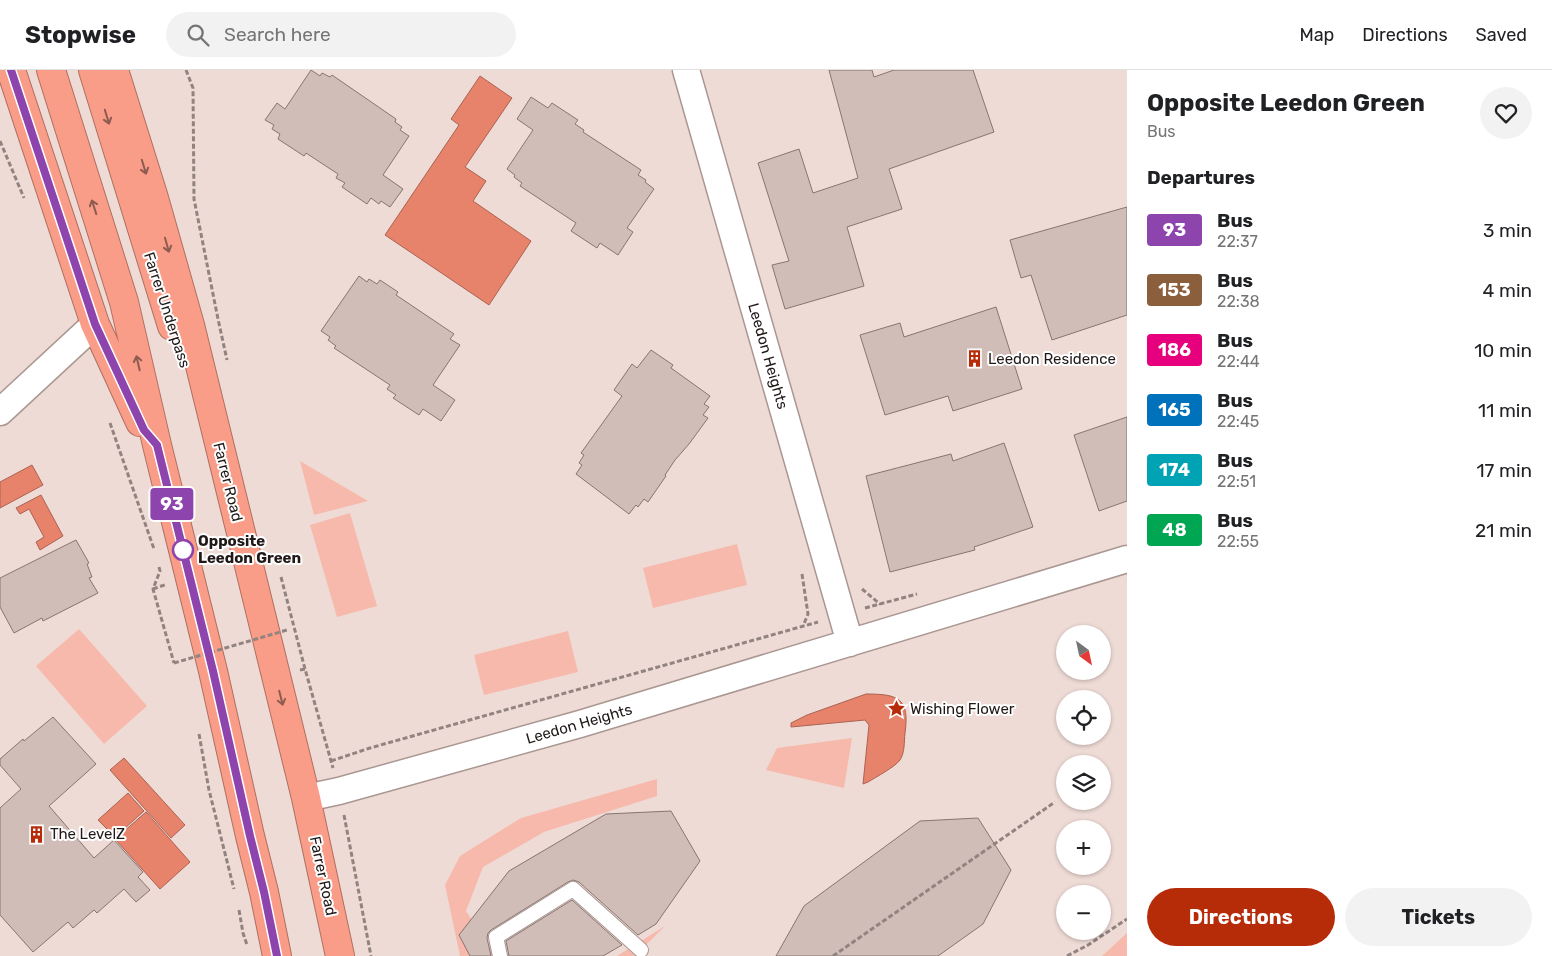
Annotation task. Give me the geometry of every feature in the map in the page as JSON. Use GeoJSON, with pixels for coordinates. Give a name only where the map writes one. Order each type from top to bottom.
{"type":"FeatureCollection","features":[{"type":"Feature","properties":{"kind":"highway"},"geometry":{"type":"LineString","coordinates":[[11,70],[95,324],[144,430],[157,445]]}},
{"type":"Feature","properties":{"kind":"highway"},"geometry":{"type":"LineString","coordinates":[[51,70],[124,302],[213,671],[277,956]]}},
{"type":"Feature","properties":{"kind":"highway","name":"Farrer Underpass"},"geometry":{"type":"LineString","coordinates":[[93,70],[160,291],[244,548]]}},
{"type":"Feature","properties":{"kind":"highway","name":"Farrer Road"},"geometry":{"type":"LineString","coordinates":[[114,70],[154,198],[188,320],[306,798],[340,956]]}},
{"type":"Feature","properties":{"kind":"street","name":"Leedon Heights"},"geometry":{"type":"LineString","coordinates":[[686,70],[850,643]]}},
{"type":"Feature","properties":{"kind":"street"},"geometry":{"type":"LineString","coordinates":[[0,412],[95,324]]}},
{"type":"Feature","properties":{"kind":"street","name":"Leedon Heights"},"geometry":{"type":"LineString","coordinates":[[306,798],[339,791],[580,724],[1127,559]]}},
{"type":"Feature","properties":{"kind":"lane"},"geometry":{"type":"LineString","coordinates":[[500,956],[496,937],[573,889],[641,950]]}},
{"type":"Feature","properties":{"kind":"path"},"geometry":{"type":"LineString","coordinates":[[186,70],[193,88],[194,199],[218,319]]}},
{"type":"Feature","properties":{"kind":"path"},"geometry":{"type":"LineString","coordinates":[[280,576],[339,791],[371,956]]}},
{"type":"Feature","properties":{"kind":"path"},"geometry":{"type":"LineString","coordinates":[[153,589],[174,663],[287,630]]}},
{"type":"Feature","properties":{"kind":"path"},"geometry":{"type":"LineString","coordinates":[[331,761],[379,745],[918,594]]}},
{"type":"Feature","properties":{"kind":"path"},"geometry":{"type":"LineString","coordinates":[[293,671],[305,668]]}},
{"type":"Feature","properties":{"kind":"path"},"geometry":{"type":"LineString","coordinates":[[833,956],[1054,802]]}},
{"type":"Feature","properties":{"kind":"path"},"geometry":{"type":"LineString","coordinates":[[1066,956],[1127,919]]}},
{"type":"Feature","properties":{"kind":"shaded area"},"geometry":{"type":"Polygon","coordinates":[[[480,76],[512,98],[465,167],[486,181],[473,201],[531,241],[489,305],[385,235],[459,125],[451,119],[480,76]]]}},
{"type":"Feature","properties":{"kind":"shaded area"},"geometry":{"type":"Polygon","coordinates":[[[300,461],[368,501],[314,515],[300,461]]]}},
{"type":"Feature","properties":{"kind":"shaded area"},"geometry":{"type":"Polygon","coordinates":[[[32,465],[43,485],[0,508],[0,482],[32,465]]]}},
{"type":"Feature","properties":{"kind":"shaded area"},"geometry":{"type":"Polygon","coordinates":[[[41,495],[63,536],[40,550],[36,542],[44,537],[29,509],[20,514],[16,508],[41,495]]]}},
{"type":"Feature","properties":{"kind":"shaded area"},"geometry":{"type":"Polygon","coordinates":[[[350,513],[377,606],[337,617],[310,525],[350,513]]]}},
{"type":"Feature","properties":{"kind":"shaded area"},"geometry":{"type":"Polygon","coordinates":[[[737,544],[747,585],[653,608],[643,568],[737,544]]]}},
{"type":"Feature","properties":{"kind":"shaded area"},"geometry":{"type":"Polygon","coordinates":[[[79,629],[147,706],[104,744],[36,666],[79,629]]]}},
{"type":"Feature","properties":{"kind":"shaded area"},"geometry":{"type":"Polygon","coordinates":[[[568,631],[578,672],[484,695],[474,655],[568,631]]]}},
{"type":"Feature","properties":{"kind":"shaded area"},"geometry":{"type":"Polygon","coordinates":[[[866,694],[886,695],[899,700],[906,712],[906,721],[904,750],[900,760],[885,772],[863,784],[869,725],[865,720],[791,727],[791,723],[807,715],[866,694]]]}},
{"type":"Feature","properties":{"kind":"shaded area"},"geometry":{"type":"Polygon","coordinates":[[[852,738],[844,788],[766,770],[777,748],[852,738]]]}},
{"type":"Feature","properties":{"kind":"shaded area"},"geometry":{"type":"Polygon","coordinates":[[[124,758],[185,825],[171,838],[110,770],[124,758]]]}},
{"type":"Feature","properties":{"kind":"shaded area"},"geometry":{"type":"Polygon","coordinates":[[[657,779],[657,796],[544,832],[483,867],[466,911],[495,956],[460,956],[445,885],[460,856],[521,818],[657,779]]]}},
{"type":"Feature","properties":{"kind":"shaded area"},"geometry":{"type":"Polygon","coordinates":[[[128,793],[144,811],[115,837],[98,820],[128,793]]]}},
{"type":"Feature","properties":{"kind":"shaded area"},"geometry":{"type":"Polygon","coordinates":[[[146,812],[190,862],[160,889],[115,839],[146,812]]]}},
{"type":"Feature","properties":{"kind":"shaded area"},"geometry":{"type":"Polygon","coordinates":[[[665,926],[635,956],[617,956],[665,926]]]}},
{"type":"Feature","properties":{"kind":"shaded area"},"geometry":{"type":"Polygon","coordinates":[[[1127,933],[1127,956],[1102,956],[1127,933]]]}},
{"type":"Feature","properties":{"kind":"building"},"geometry":{"type":"Polygon","coordinates":[[[311,70],[320,76],[322,73],[330,77],[332,75],[396,119],[395,122],[402,127],[400,130],[409,136],[383,175],[403,189],[390,207],[381,201],[379,204],[371,198],[367,204],[342,187],[345,183],[336,178],[338,174],[306,153],[304,156],[278,139],[280,134],[272,129],[274,125],[265,120],[277,103],[285,109],[311,70]]]}},
{"type":"Feature","properties":{"kind":"building"},"geometry":{"type":"Polygon","coordinates":[[[829,70],[872,70],[874,77],[894,70],[973,70],[994,132],[889,169],[902,209],[847,227],[864,286],[785,309],[772,265],[789,261],[758,163],[799,149],[813,193],[858,178],[829,70]]]}},
{"type":"Feature","properties":{"kind":"building"},"geometry":{"type":"Polygon","coordinates":[[[531,97],[548,108],[552,103],[578,120],[575,124],[584,130],[583,132],[641,170],[638,175],[646,180],[645,182],[654,189],[627,228],[633,232],[618,255],[600,243],[597,248],[571,231],[576,223],[520,186],[522,183],[507,169],[533,130],[517,119],[531,97]]]}},
{"type":"Feature","properties":{"kind":"building"},"geometry":{"type":"Polygon","coordinates":[[[1127,207],[1127,315],[1052,340],[1031,275],[1021,278],[1010,240],[1127,207]]]}},
{"type":"Feature","properties":{"kind":"building"},"geometry":{"type":"Polygon","coordinates":[[[359,276],[367,282],[369,279],[377,284],[380,280],[398,292],[396,295],[454,334],[450,339],[460,345],[433,385],[455,400],[441,421],[423,409],[419,415],[393,398],[396,395],[387,389],[390,385],[334,348],[336,346],[328,340],[330,337],[321,331],[359,276]]]}},
{"type":"Feature","properties":{"kind":"building"},"geometry":{"type":"Polygon","coordinates":[[[996,307],[1022,389],[953,411],[948,396],[885,415],[860,335],[900,323],[904,337],[996,307]]]}},
{"type":"Feature","properties":{"kind":"building"},"geometry":{"type":"Polygon","coordinates":[[[651,350],[673,365],[671,368],[710,396],[704,404],[709,407],[703,415],[708,418],[675,460],[648,502],[644,499],[629,514],[576,474],[582,465],[579,463],[584,455],[581,453],[622,396],[614,390],[632,364],[637,368],[651,350]]]}},
{"type":"Feature","properties":{"kind":"building"},"geometry":{"type":"Polygon","coordinates":[[[1127,417],[1127,501],[1099,511],[1074,435],[1127,417]]]}},
{"type":"Feature","properties":{"kind":"building"},"geometry":{"type":"Polygon","coordinates":[[[1004,443],[1033,527],[974,547],[975,550],[890,572],[866,476],[951,454],[953,461],[1004,443]]]}},
{"type":"Feature","properties":{"kind":"building"},"geometry":{"type":"Polygon","coordinates":[[[76,540],[89,563],[87,564],[92,577],[89,578],[98,593],[43,621],[42,618],[14,633],[0,607],[0,578],[76,540]]]}},
{"type":"Feature","properties":{"kind":"building","name":"The LevelZ"},"geometry":{"type":"Polygon","coordinates":[[[53,717],[96,764],[49,806],[94,858],[114,840],[143,872],[138,877],[150,890],[136,902],[124,889],[97,913],[94,910],[73,928],[68,922],[33,952],[0,915],[0,808],[21,789],[0,765],[0,759],[53,717]]]}},
{"type":"Feature","properties":{"kind":"building"},"geometry":{"type":"Polygon","coordinates":[[[671,811],[700,861],[656,924],[638,935],[579,882],[573,880],[491,930],[487,938],[491,956],[470,956],[459,935],[509,871],[606,814],[671,811]]]}},
{"type":"Feature","properties":{"kind":"building"},"geometry":{"type":"Polygon","coordinates":[[[978,818],[1011,870],[983,924],[938,956],[776,956],[804,906],[920,821],[978,818]]]}},
{"type":"Feature","properties":{"kind":"building"},"geometry":{"type":"Polygon","coordinates":[[[572,900],[622,945],[603,956],[509,956],[506,941],[572,900]]]}},
{"type":"Feature","properties":{"kind":"bus line","name":"93"},"geometry":{"type":"LineString","coordinates":[[11,70],[95,324],[144,430],[157,445],[213,671],[277,956]]}},
{"type":"Feature","properties":{"kind":"place","name":"Leedon Residence"},"geometry":{"type":"Point","coordinates":[974,359]}},
{"type":"Feature","properties":{"kind":"place","name":"Opposite Leedon Green"},"geometry":{"type":"Point","coordinates":[183,550]}},
{"type":"Feature","properties":{"kind":"place","name":"Wishing Flower"},"geometry":{"type":"Point","coordinates":[896,709]}},
{"type":"Feature","properties":{"kind":"place","name":"The LevelZ"},"geometry":{"type":"Point","coordinates":[36,834]}}]}
